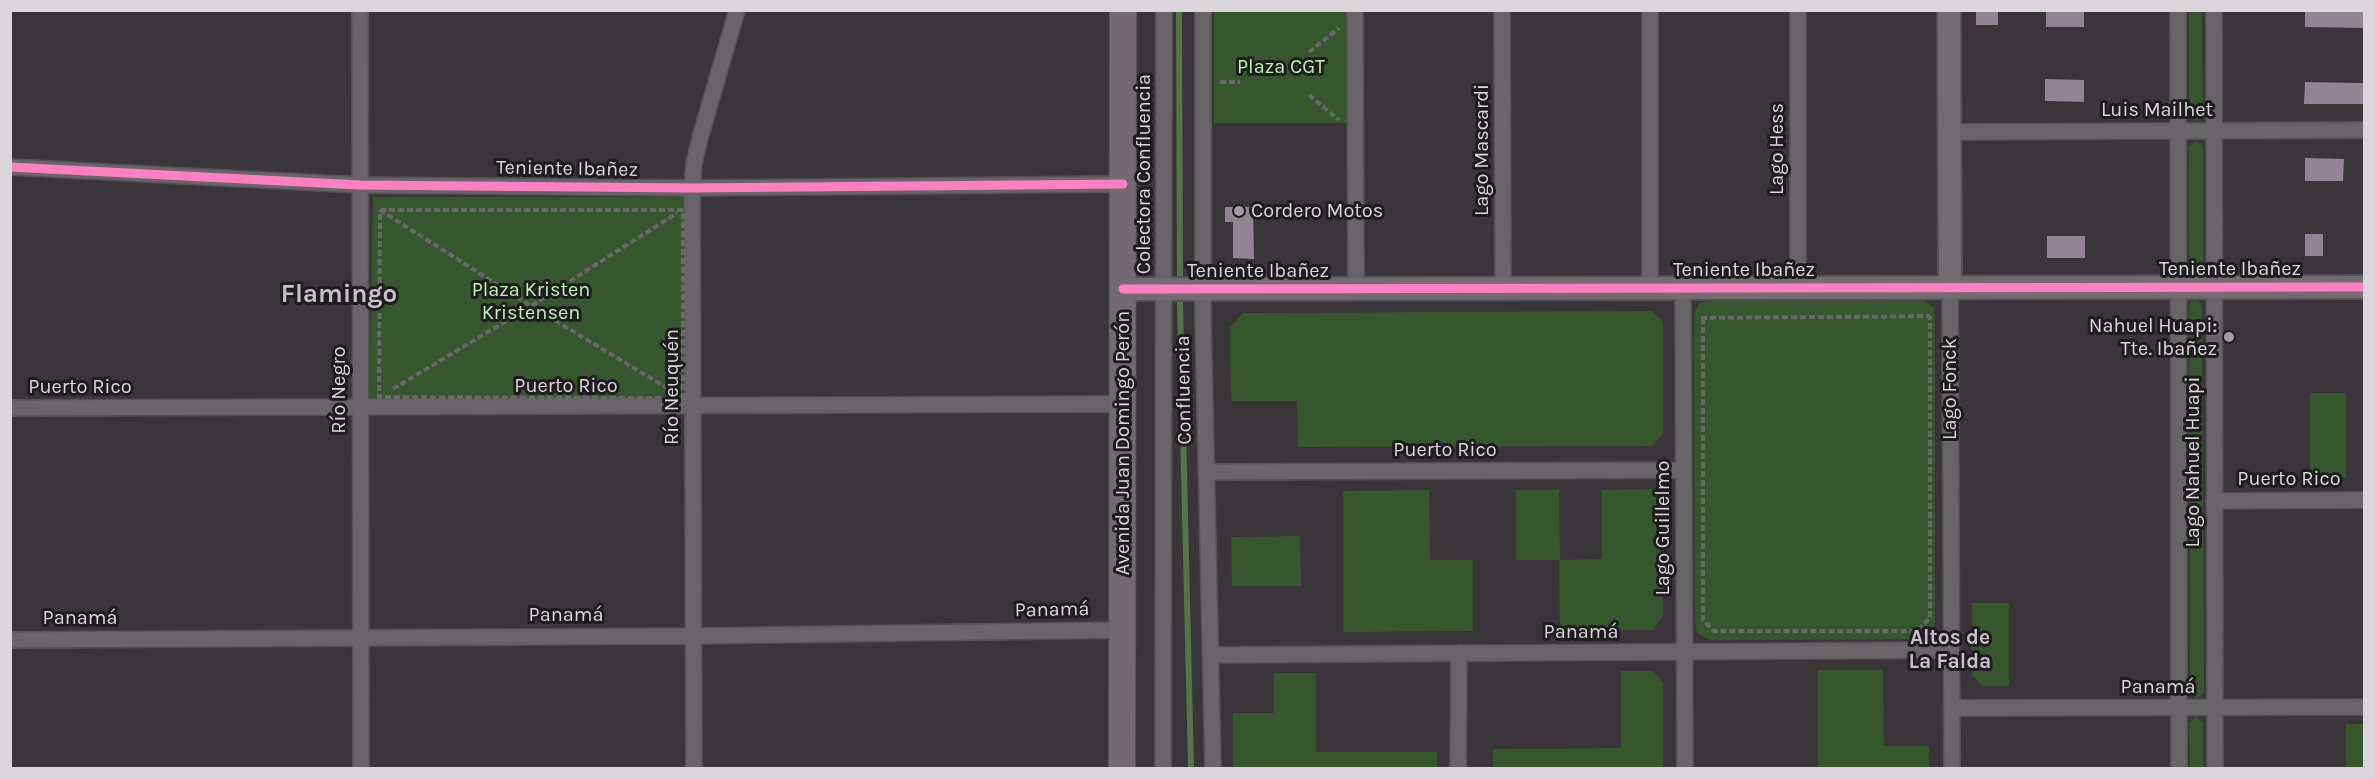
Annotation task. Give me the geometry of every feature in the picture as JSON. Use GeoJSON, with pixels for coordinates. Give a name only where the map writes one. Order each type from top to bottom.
{"type":"FeatureCollection","features":[{"type":"Feature","properties":{"kind":"main road","name":"Avenida Juan Domingo Perón"},"geometry":{"type":"LineString","coordinates":[[1122,768],[1123,10]]}},
{"type":"Feature","properties":{"kind":"street","name":"Río Negro"},"geometry":{"type":"LineString","coordinates":[[360,10],[361,768]]}},
{"type":"Feature","properties":{"kind":"street","name":"Río Neuquén"},"geometry":{"type":"LineString","coordinates":[[694,768],[694,636],[688,402],[692,188],[694,163],[700,138],[737,10]]}},
{"type":"Feature","properties":{"kind":"street","name":"Colectora Confluencia"},"geometry":{"type":"LineString","coordinates":[[1162,768],[1164,10]]}},
{"type":"Feature","properties":{"kind":"street","name":"Confluencia"},"geometry":{"type":"LineString","coordinates":[[1203,10],[1203,290],[1213,768]]}},
{"type":"Feature","properties":{"kind":"street"},"geometry":{"type":"LineString","coordinates":[[1355,10],[1356,289]]}},
{"type":"Feature","properties":{"kind":"street","name":"Lago Mascardi"},"geometry":{"type":"LineString","coordinates":[[1503,10],[1503,289]]}},
{"type":"Feature","properties":{"kind":"street"},"geometry":{"type":"LineString","coordinates":[[1650,10],[1650,289]]}},
{"type":"Feature","properties":{"kind":"street","name":"Lago Hess"},"geometry":{"type":"LineString","coordinates":[[1798,10],[1798,288]]}},
{"type":"Feature","properties":{"kind":"street","name":"Lago Fonck"},"geometry":{"type":"LineString","coordinates":[[1949,10],[1952,768]]}},
{"type":"Feature","properties":{"kind":"street","name":"Lago Nahuel Huapi"},"geometry":{"type":"LineString","coordinates":[[2178,10],[2179,768]]}},
{"type":"Feature","properties":{"kind":"street","name":"Lago Nahuel Huapi"},"geometry":{"type":"LineString","coordinates":[[2214,10],[2215,768]]}},
{"type":"Feature","properties":{"kind":"street","name":"Luis Mailhet"},"geometry":{"type":"LineString","coordinates":[[1949,132],[2364,130]]}},
{"type":"Feature","properties":{"kind":"street","name":"Teniente Ibañez"},"geometry":{"type":"LineString","coordinates":[[10,167],[360,185],[692,188],[1123,184]]}},
{"type":"Feature","properties":{"kind":"street","name":"Teniente Ibañez"},"geometry":{"type":"LineString","coordinates":[[1124,289],[2364,287]]}},
{"type":"Feature","properties":{"kind":"street","name":"Lago Guillelmo"},"geometry":{"type":"LineString","coordinates":[[1683,288],[1684,768]]}},
{"type":"Feature","properties":{"kind":"street","name":"Puerto Rico"},"geometry":{"type":"LineString","coordinates":[[10,408],[360,408],[688,402],[1121,404]]}},
{"type":"Feature","properties":{"kind":"street","name":"Puerto Rico"},"geometry":{"type":"LineString","coordinates":[[1206,472],[1684,471]]}},
{"type":"Feature","properties":{"kind":"street","name":"Puerto Rico"},"geometry":{"type":"LineString","coordinates":[[2214,501],[2364,500]]}},
{"type":"Feature","properties":{"kind":"street","name":"Panamá"},"geometry":{"type":"LineString","coordinates":[[10,639],[694,636],[1122,630]]}},
{"type":"Feature","properties":{"kind":"street","name":"Panamá"},"geometry":{"type":"LineString","coordinates":[[1210,655],[1952,650]]}},
{"type":"Feature","properties":{"kind":"street"},"geometry":{"type":"LineString","coordinates":[[1458,768],[1459,653]]}},
{"type":"Feature","properties":{"kind":"street","name":"Panamá"},"geometry":{"type":"LineString","coordinates":[[1952,708],[2364,707]]}},
{"type":"Feature","properties":{"kind":"path"},"geometry":{"type":"LineString","coordinates":[[1309,52],[1341,26]]}},
{"type":"Feature","properties":{"kind":"path"},"geometry":{"type":"LineString","coordinates":[[1220,82],[1240,82]]}},
{"type":"Feature","properties":{"kind":"path"},"geometry":{"type":"LineString","coordinates":[[1309,95],[1341,123]]}},
{"type":"Feature","properties":{"kind":"path"},"geometry":{"type":"LineString","coordinates":[[380,210],[683,210]]}},
{"type":"Feature","properties":{"kind":"path"},"geometry":{"type":"LineString","coordinates":[[380,210],[688,402]]}},
{"type":"Feature","properties":{"kind":"path"},"geometry":{"type":"LineString","coordinates":[[379,397],[380,210]]}},
{"type":"Feature","properties":{"kind":"path"},"geometry":{"type":"LineString","coordinates":[[683,210],[688,402]]}},
{"type":"Feature","properties":{"kind":"path"},"geometry":{"type":"LineString","coordinates":[[379,397],[531,306],[683,210]]}},
{"type":"Feature","properties":{"kind":"path"},"geometry":{"type":"LineString","coordinates":[[1694,318],[1933,316],[1930,618],[1917,631],[1714,631],[1703,620],[1703,318]]}},
{"type":"Feature","properties":{"kind":"path"},"geometry":{"type":"LineString","coordinates":[[379,397],[688,402]]}},
{"type":"Feature","properties":{"kind":"green space","name":"Plaza CGT"},"geometry":{"type":"Polygon","coordinates":[[[1214,11],[1347,11],[1347,123],[1214,123],[1214,11]]]}},
{"type":"Feature","properties":{"kind":"green space"},"geometry":{"type":"Polygon","coordinates":[[[2189,11],[2202,11],[2203,115],[2197,121],[2191,119],[2189,115],[2189,11]]]}},
{"type":"Feature","properties":{"kind":"green space"},"geometry":{"type":"Polygon","coordinates":[[[2196,141],[2202,145],[2203,149],[2203,270],[2198,276],[2191,274],[2189,270],[2189,146],[2196,141]]]}},
{"type":"Feature","properties":{"kind":"green space","name":"Plaza Kristen Kristensen"},"geometry":{"type":"Polygon","coordinates":[[[373,197],[692,197],[693,407],[369,407],[373,197]]]}},
{"type":"Feature","properties":{"kind":"green space"},"geometry":{"type":"Polygon","coordinates":[[[1709,300],[1920,300],[1933,307],[1935,316],[1935,623],[1929,636],[1920,639],[1710,640],[1697,633],[1695,623],[1694,313],[1699,304],[1709,300]]]}},
{"type":"Feature","properties":{"kind":"green space"},"geometry":{"type":"Polygon","coordinates":[[[2198,300],[2202,307],[2204,692],[2196,698],[2190,692],[2189,307],[2191,301],[2198,300]]]}},
{"type":"Feature","properties":{"kind":"green space"},"geometry":{"type":"Polygon","coordinates":[[[1652,311],[1663,322],[1663,434],[1651,446],[1298,447],[1297,401],[1231,401],[1230,327],[1243,313],[1652,311]]]}},
{"type":"Feature","properties":{"kind":"green space"},"geometry":{"type":"Polygon","coordinates":[[[2310,393],[2346,393],[2346,478],[2310,478],[2310,393]]]}},
{"type":"Feature","properties":{"kind":"green space"},"geometry":{"type":"Polygon","coordinates":[[[1652,489],[1663,502],[1663,617],[1652,630],[1560,631],[1559,560],[1516,560],[1516,490],[1559,490],[1560,560],[1602,559],[1602,490],[1652,489]]]}},
{"type":"Feature","properties":{"kind":"green space"},"geometry":{"type":"Polygon","coordinates":[[[1429,490],[1430,560],[1473,560],[1473,631],[1343,632],[1343,491],[1429,490]]]}},
{"type":"Feature","properties":{"kind":"green space"},"geometry":{"type":"Polygon","coordinates":[[[1300,536],[1301,586],[1232,586],[1231,537],[1300,536]]]}},
{"type":"Feature","properties":{"kind":"green space"},"geometry":{"type":"Polygon","coordinates":[[[1972,603],[2009,603],[2009,686],[1982,686],[1972,675],[1972,603]]]}},
{"type":"Feature","properties":{"kind":"green space"},"geometry":{"type":"Polygon","coordinates":[[[1818,670],[1883,670],[1884,746],[1929,746],[1929,768],[1818,768],[1818,670]]]}},
{"type":"Feature","properties":{"kind":"green space"},"geometry":{"type":"Polygon","coordinates":[[[1621,671],[1653,671],[1663,683],[1663,768],[1493,768],[1493,749],[1621,748],[1621,671]]]}},
{"type":"Feature","properties":{"kind":"green space"},"geometry":{"type":"Polygon","coordinates":[[[1274,673],[1316,673],[1316,752],[1437,752],[1437,768],[1233,768],[1233,713],[1274,713],[1274,673]]]}},
{"type":"Feature","properties":{"kind":"green space"},"geometry":{"type":"Polygon","coordinates":[[[2196,717],[2203,722],[2203,768],[2190,768],[2189,722],[2196,717]]]}},
{"type":"Feature","properties":{"kind":"green space"},"geometry":{"type":"Polygon","coordinates":[[[2346,724],[2364,724],[2364,768],[2346,768],[2346,724]]]}},
{"type":"Feature","properties":{"kind":"building"},"geometry":{"type":"Polygon","coordinates":[[[1976,10],[1998,10],[1998,25],[1976,25],[1976,10]]]}},
{"type":"Feature","properties":{"kind":"building"},"geometry":{"type":"Polygon","coordinates":[[[2046,10],[2084,10],[2084,27],[2046,27],[2046,10]]]}},
{"type":"Feature","properties":{"kind":"building"},"geometry":{"type":"Polygon","coordinates":[[[2305,10],[2364,10],[2364,28],[2305,27],[2305,10]]]}},
{"type":"Feature","properties":{"kind":"building"},"geometry":{"type":"Polygon","coordinates":[[[2045,79],[2084,80],[2084,102],[2045,101],[2045,79]]]}},
{"type":"Feature","properties":{"kind":"building"},"geometry":{"type":"Polygon","coordinates":[[[2305,82],[2364,83],[2364,104],[2304,104],[2305,82]]]}},
{"type":"Feature","properties":{"kind":"building"},"geometry":{"type":"Polygon","coordinates":[[[2305,158],[2344,159],[2343,181],[2305,181],[2305,158]]]}},
{"type":"Feature","properties":{"kind":"building"},"geometry":{"type":"Polygon","coordinates":[[[1225,207],[1253,207],[1254,259],[1233,258],[1233,222],[1225,222],[1225,207]]]}},
{"type":"Feature","properties":{"kind":"building"},"geometry":{"type":"Polygon","coordinates":[[[2305,234],[2323,234],[2323,256],[2305,256],[2305,234]]]}},
{"type":"Feature","properties":{"kind":"building"},"geometry":{"type":"Polygon","coordinates":[[[2047,236],[2085,236],[2085,258],[2047,258],[2047,236]]]}},
{"type":"Feature","properties":{"kind":"waterway"},"geometry":{"type":"LineString","coordinates":[[1179,10],[1180,278]]}},
{"type":"Feature","properties":{"kind":"waterway"},"geometry":{"type":"LineString","coordinates":[[1180,302],[1191,768]]}},
{"type":"Feature","properties":{"kind":"cycle path"},"geometry":{"type":"LineString","coordinates":[[10,167],[360,185],[692,188],[1123,184]]}},
{"type":"Feature","properties":{"kind":"cycle path"},"geometry":{"type":"LineString","coordinates":[[1123,289],[2364,287]]}},
{"type":"Feature","properties":{"kind":"place","name":"Cordero Motos"},"geometry":{"type":"Point","coordinates":[1239,211]}},
{"type":"Feature","properties":{"kind":"place","name":"Nahuel Huapi: Tte. Ibañez"},"geometry":{"type":"Point","coordinates":[2229,337]}},
{"type":"Feature","properties":{"kind":"district","name":"Flamingo"},"geometry":{"type":"Point","coordinates":[339,295]}},
{"type":"Feature","properties":{"kind":"district","name":"Altos de La Falda"},"geometry":{"type":"Point","coordinates":[1950,650]}}]}
